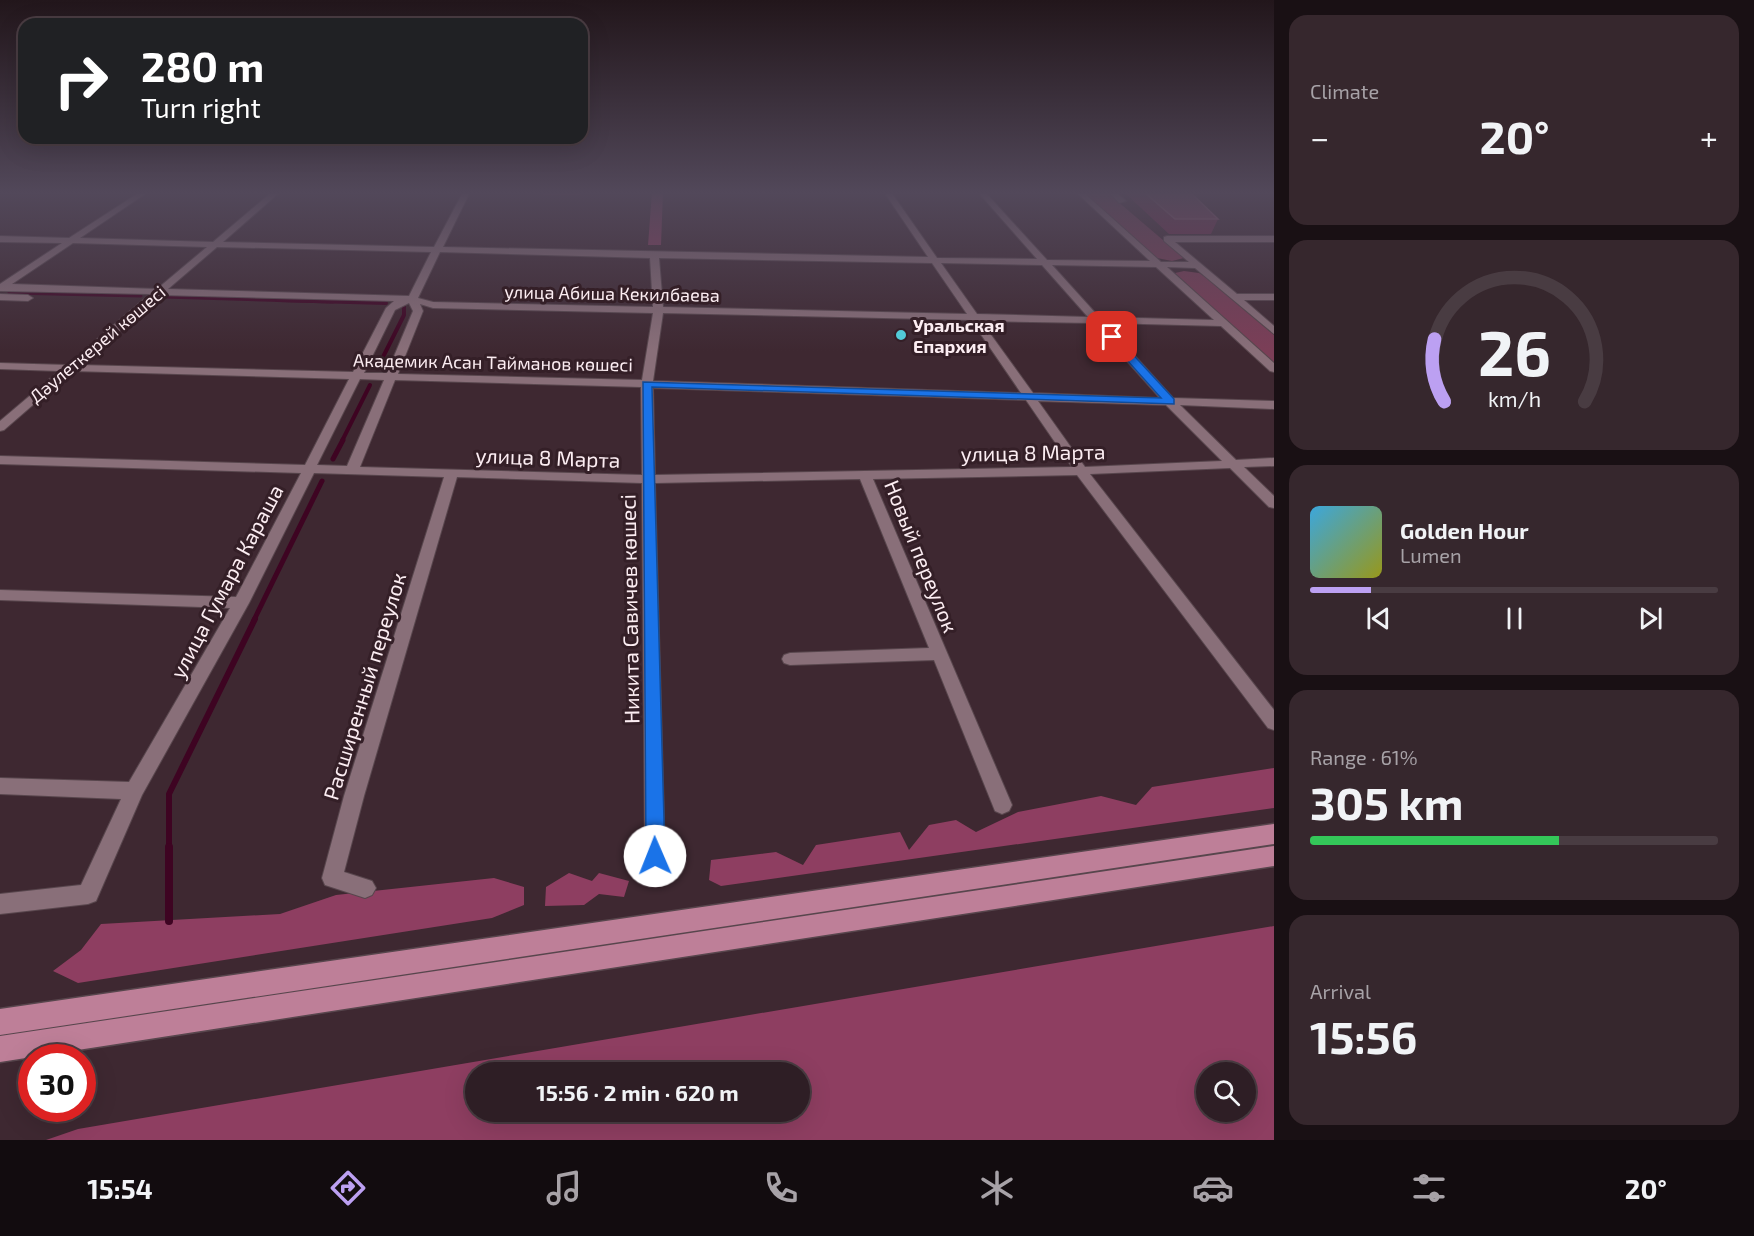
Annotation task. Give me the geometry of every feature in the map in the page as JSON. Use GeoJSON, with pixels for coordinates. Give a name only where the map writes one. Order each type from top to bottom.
{"type":"FeatureCollection","features":[{"type":"Feature","properties":{"kind":"main road"},"geometry":{"type":"LineString","coordinates":[[0,1022],[1274,834]]}},
{"type":"Feature","properties":{"kind":"main road"},"geometry":{"type":"LineString","coordinates":[[0,1049],[1274,856]]}},
{"type":"Feature","properties":{"kind":"street"},"geometry":{"type":"LineString","coordinates":[[1,290],[65,245]]}},
{"type":"Feature","properties":{"kind":"street","name":"Дәулеткерей көшесі"},"geometry":{"type":"LineString","coordinates":[[0,427],[215,245]]}},
{"type":"Feature","properties":{"kind":"street"},"geometry":{"type":"LineString","coordinates":[[269,245],[1196,265]]}},
{"type":"Feature","properties":{"kind":"street"},"geometry":{"type":"LineString","coordinates":[[1,290],[148,300],[391,308],[398,303],[412,299],[438,245]]}},
{"type":"Feature","properties":{"kind":"street"},"geometry":{"type":"LineString","coordinates":[[924,245],[1081,471],[1274,723]]}},
{"type":"Feature","properties":{"kind":"street"},"geometry":{"type":"LineString","coordinates":[[1030,245],[1170,402],[1274,504]]}},
{"type":"Feature","properties":{"kind":"street"},"geometry":{"type":"LineString","coordinates":[[1137,245],[1274,369]]}},
{"type":"Feature","properties":{"kind":"street"},"geometry":{"type":"LineString","coordinates":[[1173,245],[1274,331]]}},
{"type":"Feature","properties":{"kind":"street","name":"Никита Савичев көшесі"},"geometry":{"type":"LineString","coordinates":[[654,255],[658,310],[647,384],[655,856]]}},
{"type":"Feature","properties":{"kind":"street","name":"улица Абиша Кекилбаева"},"geometry":{"type":"LineString","coordinates":[[1,290],[412,299],[433,305],[1224,323]]}},
{"type":"Feature","properties":{"kind":"street"},"geometry":{"type":"LineString","coordinates":[[1234,297],[1274,297]]}},
{"type":"Feature","properties":{"kind":"street"},"geometry":{"type":"LineString","coordinates":[[352,471],[418,311],[412,299]]}},
{"type":"Feature","properties":{"kind":"street","name":"улица Гумара Караша"},"geometry":{"type":"LineString","coordinates":[[0,904],[88,894],[135,790],[241,603],[391,308]]}},
{"type":"Feature","properties":{"kind":"street","name":"Академик Асан Тайманов көшесі"},"geometry":{"type":"LineString","coordinates":[[0,366],[647,384],[1274,405]]}},
{"type":"Feature","properties":{"kind":"street","name":"улица 8 Марта"},"geometry":{"type":"LineString","coordinates":[[0,460],[649,479],[1081,471],[1274,462]]}},
{"type":"Feature","properties":{"kind":"street","name":"Расширенный переулок"},"geometry":{"type":"LineString","coordinates":[[365,888],[332,878],[354,796],[451,474]]}},
{"type":"Feature","properties":{"kind":"street","name":"Новый переулок"},"geometry":{"type":"LineString","coordinates":[[865,474],[1002,806]]}},
{"type":"Feature","properties":{"kind":"street"},"geometry":{"type":"LineString","coordinates":[[0,595],[241,603]]}},
{"type":"Feature","properties":{"kind":"street","name":"Новый переулок"},"geometry":{"type":"LineString","coordinates":[[790,659],[939,654]]}},
{"type":"Feature","properties":{"kind":"street"},"geometry":{"type":"LineString","coordinates":[[0,786],[135,790]]}},
{"type":"Feature","properties":{"kind":"shaded area"},"geometry":{"type":"Polygon","coordinates":[[[1143,245],[1169,245],[1184,258],[1172,261],[1157,258],[1143,245]]]}},
{"type":"Feature","properties":{"kind":"shaded area"},"geometry":{"type":"Polygon","coordinates":[[[1184,271],[1199,273],[1207,278],[1274,335],[1274,364],[1175,273],[1184,271]]]}},
{"type":"Feature","properties":{"kind":"shaded area"},"geometry":{"type":"Polygon","coordinates":[[[1274,768],[1274,808],[721,886],[709,880],[711,860],[776,852],[803,865],[816,845],[900,832],[909,850],[929,825],[956,820],[976,832],[1018,812],[1101,796],[1136,805],[1152,787],[1274,768]]]}},
{"type":"Feature","properties":{"kind":"shaded area"},"geometry":{"type":"Polygon","coordinates":[[[569,873],[592,881],[599,873],[629,881],[624,897],[599,894],[584,905],[545,906],[546,887],[569,873]]]}},
{"type":"Feature","properties":{"kind":"shaded area"},"geometry":{"type":"Polygon","coordinates":[[[494,878],[524,887],[524,905],[492,918],[78,983],[53,971],[81,950],[101,924],[280,914],[336,895],[494,878]]]}},
{"type":"Feature","properties":{"kind":"shaded area"},"geometry":{"type":"Polygon","coordinates":[[[1274,926],[1274,1140],[46,1140],[78,1129],[465,1063],[465,1122],[810,1122],[810,1062],[473,1062],[1274,926]]]}},
{"type":"Feature","properties":{"kind":"waterway"},"geometry":{"type":"LineString","coordinates":[[9,293],[141,296]]}},
{"type":"Feature","properties":{"kind":"waterway"},"geometry":{"type":"LineString","coordinates":[[164,297],[333,302]]}},
{"type":"Feature","properties":{"kind":"waterway"},"geometry":{"type":"LineString","coordinates":[[277,300],[386,303]]}},
{"type":"Feature","properties":{"kind":"waterway"},"geometry":{"type":"LineString","coordinates":[[378,367],[404,315],[404,307]]}},
{"type":"Feature","properties":{"kind":"waterway"},"geometry":{"type":"LineString","coordinates":[[342,441],[370,385]]}},
{"type":"Feature","properties":{"kind":"waterway"},"geometry":{"type":"LineString","coordinates":[[333,459],[343,440]]}},
{"type":"Feature","properties":{"kind":"waterway"},"geometry":{"type":"LineString","coordinates":[[254,620],[322,481]]}},
{"type":"Feature","properties":{"kind":"waterway"},"geometry":{"type":"LineString","coordinates":[[169,921],[169,794],[255,619]]}},
{"type":"Feature","properties":{"kind":"place","name":"Уральская Епархия"},"geometry":{"type":"Point","coordinates":[901,335]}},
{"type":"Feature","properties":{"kind":"route"},"geometry":{"type":"LineString","coordinates":[[655,856],[647,384],[1170,402],[1112,337]]}}]}
